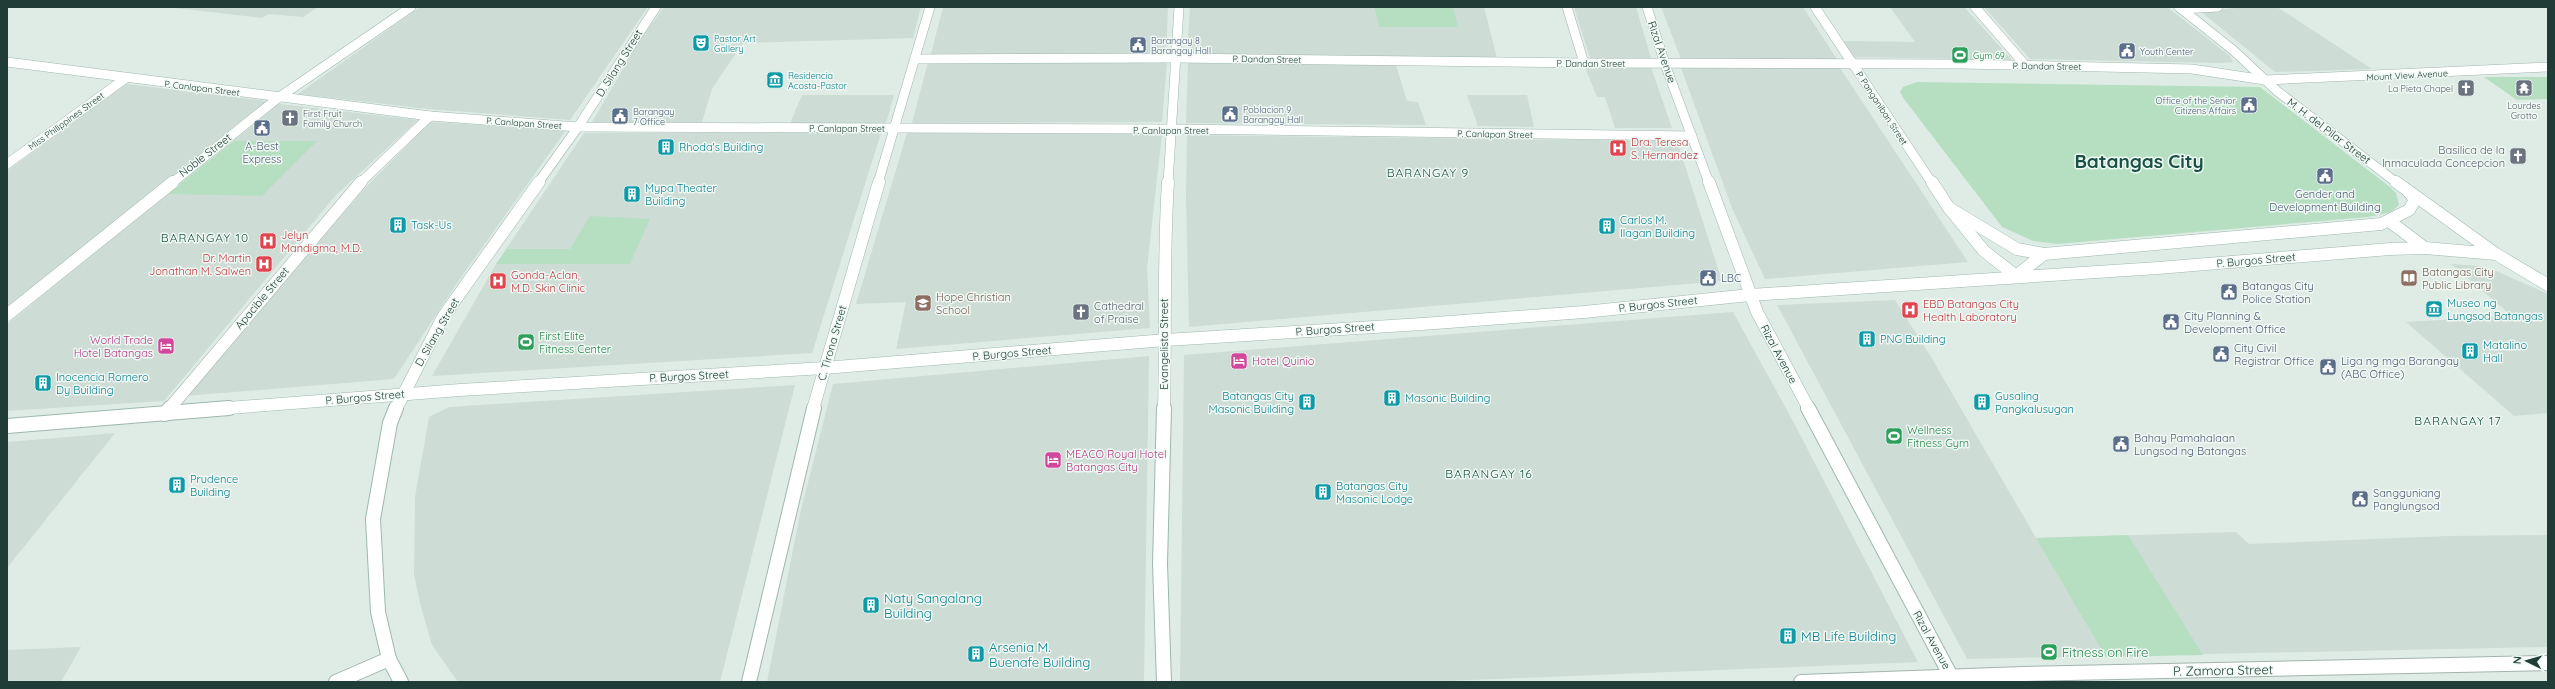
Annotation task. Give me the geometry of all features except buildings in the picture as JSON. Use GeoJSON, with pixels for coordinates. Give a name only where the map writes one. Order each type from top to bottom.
{"type":"FeatureCollection","features":[{"type":"Feature","properties":{"kind":"street","name":"Noble Street"},"geometry":{"type":"LineString","coordinates":[[7,315],[278,98],[411,7]]}},
{"type":"Feature","properties":{"kind":"street","name":"D. Silang Street"},"geometry":{"type":"LineString","coordinates":[[401,682],[389,659],[378,612],[373,519],[390,423],[402,395],[444,317],[578,127],[656,7]]}},
{"type":"Feature","properties":{"kind":"street","name":"C. Tirona Street"},"geometry":{"type":"LineString","coordinates":[[749,682],[798,470],[824,368],[893,128],[916,59],[930,7]]}},
{"type":"Feature","properties":{"kind":"street","name":"Evangelista Street"},"geometry":{"type":"LineString","coordinates":[[1164,682],[1160,557],[1166,340],[1164,241],[1177,58],[1179,7]]}},
{"type":"Feature","properties":{"kind":"street"},"geometry":{"type":"LineString","coordinates":[[1566,7],[1584,63]]}},
{"type":"Feature","properties":{"kind":"street","name":"Rizal Avenue"},"geometry":{"type":"LineString","coordinates":[[1646,7],[1665,64],[1750,295],[1776,349],[1953,679]]}},
{"type":"Feature","properties":{"kind":"street","name":"P. Panganiban Street"},"geometry":{"type":"LineString","coordinates":[[1815,7],[1950,208],[1984,251],[2016,276]]}},
{"type":"Feature","properties":{"kind":"street"},"geometry":{"type":"LineString","coordinates":[[1975,7],[2026,66]]}},
{"type":"Feature","properties":{"kind":"street"},"geometry":{"type":"LineString","coordinates":[[2180,8],[2218,7]]}},
{"type":"Feature","properties":{"kind":"street","name":"M. H. del Pilar Street"},"geometry":{"type":"LineString","coordinates":[[2180,8],[2233,50],[2265,80],[2409,192],[2496,254],[2548,285]]}},
{"type":"Feature","properties":{"kind":"street","name":"P. Dandan Street"},"geometry":{"type":"LineString","coordinates":[[916,59],[1177,58],[1665,64],[1852,63],[2192,68],[2265,80]]}},
{"type":"Feature","properties":{"kind":"street","name":"P. Canlapan Street"},"geometry":{"type":"LineString","coordinates":[[7,62],[278,98],[430,116],[578,127],[1172,129],[1692,136]]}},
{"type":"Feature","properties":{"kind":"street","name":"Mount View Avenue"},"geometry":{"type":"LineString","coordinates":[[2265,80],[2548,67]]}},
{"type":"Feature","properties":{"kind":"street","name":"Miss Philippines Street"},"geometry":{"type":"LineString","coordinates":[[7,164],[126,78]]}},
{"type":"Feature","properties":{"kind":"street","name":"Apacible Street"},"geometry":{"type":"LineString","coordinates":[[164,414],[350,192],[430,116]]}},
{"type":"Feature","properties":{"kind":"street"},"geometry":{"type":"LineString","coordinates":[[2016,276],[2044,254],[2363,228],[2390,221],[2409,210],[2415,200],[2409,192]]}},
{"type":"Feature","properties":{"kind":"street","name":"P. Panganiban Street"},"geometry":{"type":"LineString","coordinates":[[1950,208],[2017,248],[2044,254]]}},
{"type":"Feature","properties":{"kind":"street"},"geometry":{"type":"LineString","coordinates":[[2390,221],[2425,248]]}},
{"type":"Feature","properties":{"kind":"street","name":"P. Burgos Street"},"geometry":{"type":"LineString","coordinates":[[7,426],[402,395],[824,368],[1166,340],[1584,312],[1750,295],[2016,276],[2158,268],[2390,249],[2425,248],[2496,254]]}},
{"type":"Feature","properties":{"kind":"street"},"geometry":{"type":"LineString","coordinates":[[336,682],[389,659]]}},
{"type":"Feature","properties":{"kind":"street","name":"P. Zamora Street"},"geometry":{"type":"LineString","coordinates":[[1801,682],[2548,663]]}},
{"type":"Feature","properties":{"kind":"shaded area"},"geometry":{"type":"Polygon","coordinates":[[[166,7],[318,7],[303,17],[269,14],[262,18],[166,7]]]}},
{"type":"Feature","properties":{"kind":"shaded area"},"geometry":{"type":"Polygon","coordinates":[[[420,7],[648,7],[570,120],[428,109],[298,94],[420,7]]]}},
{"type":"Feature","properties":{"kind":"shaded area"},"geometry":{"type":"Polygon","coordinates":[[[664,7],[921,7],[913,38],[743,43],[712,89],[702,122],[592,122],[642,37],[664,7]]]}},
{"type":"Feature","properties":{"kind":"shaded area"},"geometry":{"type":"Polygon","coordinates":[[[943,7],[1168,7],[1166,54],[931,54],[943,7]]]}},
{"type":"Feature","properties":{"kind":"shaded area"},"geometry":{"type":"Polygon","coordinates":[[[1190,7],[1374,7],[1379,27],[1457,27],[1453,7],[1484,7],[1497,58],[1187,54],[1190,7]]]}},
{"type":"Feature","properties":{"kind":"shaded area"},"geometry":{"type":"Polygon","coordinates":[[[1574,7],[1636,7],[1651,58],[1590,58],[1574,7]]]}},
{"type":"Feature","properties":{"kind":"shaded area"},"geometry":{"type":"Polygon","coordinates":[[[1661,7],[1803,7],[1837,59],[1681,59],[1661,7]]]}},
{"type":"Feature","properties":{"kind":"shaded area"},"geometry":{"type":"Polygon","coordinates":[[[1890,7],[1964,7],[2012,60],[1852,57],[1843,41],[1915,42],[1890,7]]]}},
{"type":"Feature","properties":{"kind":"shaded area"},"geometry":{"type":"Polygon","coordinates":[[[1984,7],[2167,7],[2230,56],[2233,62],[2030,59],[1984,7]]]}},
{"type":"Feature","properties":{"kind":"shaded area"},"geometry":{"type":"Polygon","coordinates":[[[2249,7],[2277,7],[2372,69],[2275,72],[2200,11],[2249,7]]]}},
{"type":"Feature","properties":{"kind":"shaded area"},"geometry":{"type":"Polygon","coordinates":[[[928,62],[1167,62],[1162,122],[912,123],[928,62]]]}},
{"type":"Feature","properties":{"kind":"shaded area"},"geometry":{"type":"Polygon","coordinates":[[[1188,63],[1396,65],[1407,101],[1418,102],[1426,125],[1186,123],[1188,63]]]}},
{"type":"Feature","properties":{"kind":"shaded area"},"geometry":{"type":"Polygon","coordinates":[[[1585,67],[1651,67],[1672,128],[1615,128],[1605,97],[1597,97],[1585,67]]]}},
{"type":"Feature","properties":{"kind":"shaded area"},"geometry":{"type":"Polygon","coordinates":[[[1681,68],[1840,68],[1968,262],[1765,279],[1732,208],[1681,68]]]}},
{"type":"Feature","properties":{"kind":"shaded area"},"geometry":{"type":"Polygon","coordinates":[[[126,84],[266,101],[83,247],[7,310],[7,171],[126,84]]]}},
{"type":"Feature","properties":{"kind":"shaded area"},"geometry":{"type":"Polygon","coordinates":[[[802,95],[894,95],[886,123],[790,124],[802,95]]]}},
{"type":"Feature","properties":{"kind":"shaded area"},"geometry":{"type":"Polygon","coordinates":[[[1467,95],[1527,95],[1534,127],[1478,126],[1467,95]]]}},
{"type":"Feature","properties":{"kind":"shaded area"},"geometry":{"type":"Polygon","coordinates":[[[279,104],[418,120],[336,195],[164,401],[7,411],[7,324],[279,104]]]}},
{"type":"Feature","properties":{"kind":"shaded area"},"geometry":{"type":"Polygon","coordinates":[[[430,122],[566,130],[457,283],[394,379],[185,396],[369,184],[430,122]]]}},
{"type":"Feature","properties":{"kind":"shaded area"},"geometry":{"type":"Polygon","coordinates":[[[584,133],[881,133],[812,353],[432,376],[496,264],[584,133]]]}},
{"type":"Feature","properties":{"kind":"shaded area"},"geometry":{"type":"Polygon","coordinates":[[[907,133],[1162,134],[1147,268],[1150,328],[896,349],[906,302],[856,304],[907,133]]]}},
{"type":"Feature","properties":{"kind":"shaded area"},"geometry":{"type":"Polygon","coordinates":[[[1187,135],[1677,141],[1722,281],[1189,327],[1186,197],[1187,135]]]}},
{"type":"Feature","properties":{"kind":"shaded area"},"geometry":{"type":"Polygon","coordinates":[[[2451,264],[2480,266],[2496,271],[2548,294],[2548,413],[2514,416],[2406,322],[2512,316],[2451,264]]]}},
{"type":"Feature","properties":{"kind":"shaded area"},"geometry":{"type":"Polygon","coordinates":[[[1895,300],[1931,357],[2036,538],[2236,532],[2249,544],[2448,536],[2548,535],[2548,647],[1967,659],[1777,305],[1895,300]]]}},
{"type":"Feature","properties":{"kind":"shaded area"},"geometry":{"type":"Polygon","coordinates":[[[1733,312],[1794,423],[1918,662],[1424,682],[1180,682],[1184,355],[1733,312]]]}},
{"type":"Feature","properties":{"kind":"shaded area"},"geometry":{"type":"Polygon","coordinates":[[[1149,356],[1144,682],[767,682],[800,514],[833,384],[1149,356]]]}},
{"type":"Feature","properties":{"kind":"shaded area"},"geometry":{"type":"Polygon","coordinates":[[[795,385],[720,682],[458,682],[432,645],[414,575],[415,497],[429,417],[449,407],[795,385]]]}},
{"type":"Feature","properties":{"kind":"shaded area"},"geometry":{"type":"Polygon","coordinates":[[[115,433],[7,568],[7,442],[115,433]]]}},
{"type":"Feature","properties":{"kind":"shaded area"},"geometry":{"type":"Polygon","coordinates":[[[81,647],[61,682],[7,682],[7,650],[81,647]]]}},
{"type":"Feature","properties":{"kind":"green space"},"geometry":{"type":"Polygon","coordinates":[[[1374,7],[1453,7],[1458,27],[1379,27],[1374,7]]]}},
{"type":"Feature","properties":{"kind":"green space","name":"Lourdes Grotto"},"geometry":{"type":"Polygon","coordinates":[[[2484,77],[2548,77],[2548,99],[2517,100],[2484,77]]]}},
{"type":"Feature","properties":{"kind":"green space"},"geometry":{"type":"Polygon","coordinates":[[[1917,82],[2260,87],[2390,187],[2396,193],[2399,205],[2391,212],[2368,217],[2057,244],[2033,241],[2002,227],[1904,99],[1900,92],[1903,87],[1917,82]]]}},
{"type":"Feature","properties":{"kind":"green space"},"geometry":{"type":"Polygon","coordinates":[[[234,141],[317,141],[262,196],[167,194],[234,141]]]}},
{"type":"Feature","properties":{"kind":"green space"},"geometry":{"type":"Polygon","coordinates":[[[590,216],[650,219],[630,264],[496,264],[507,249],[570,249],[590,216]]]}},
{"type":"Feature","properties":{"kind":"green space"},"geometry":{"type":"Polygon","coordinates":[[[2128,535],[2203,655],[2106,657],[2036,538],[2128,535]]]}},
{"type":"Feature","properties":{"kind":"place","name":"Pastor Art Gallery"},"geometry":{"type":"Point","coordinates":[701,43]}},
{"type":"Feature","properties":{"kind":"place","name":"Barangay 8 Barangay Hall"},"geometry":{"type":"Point","coordinates":[1138,45]}},
{"type":"Feature","properties":{"kind":"place","name":"Youth Center"},"geometry":{"type":"Point","coordinates":[2127,51]}},
{"type":"Feature","properties":{"kind":"place","name":"Gym 69"},"geometry":{"type":"Point","coordinates":[1960,55]}},
{"type":"Feature","properties":{"kind":"place","name":"Residencia Acosta-Pastor"},"geometry":{"type":"Point","coordinates":[775,80]}},
{"type":"Feature","properties":{"kind":"place","name":"La Pieta Chapel"},"geometry":{"type":"Point","coordinates":[2466,88]}},
{"type":"Feature","properties":{"kind":"place","name":"Lourdes Grotto"},"geometry":{"type":"Point","coordinates":[2524,88]}},
{"type":"Feature","properties":{"kind":"place","name":"Office of the Senior Citizens Affairs"},"geometry":{"type":"Point","coordinates":[2249,105]}},
{"type":"Feature","properties":{"kind":"place","name":"Poblacion 9 Barangay Hall"},"geometry":{"type":"Point","coordinates":[1230,114]}},
{"type":"Feature","properties":{"kind":"place","name":"Barangay 7 Office"},"geometry":{"type":"Point","coordinates":[620,116]}},
{"type":"Feature","properties":{"kind":"place","name":"First Fruit Family Church"},"geometry":{"type":"Point","coordinates":[290,118]}},
{"type":"Feature","properties":{"kind":"place","name":"A-Best Express"},"geometry":{"type":"Point","coordinates":[262,128]}},
{"type":"Feature","properties":{"kind":"place","name":"Rhoda's Building"},"geometry":{"type":"Point","coordinates":[666,147]}},
{"type":"Feature","properties":{"kind":"place","name":"Dra. Teresa S. Hernandez"},"geometry":{"type":"Point","coordinates":[1618,148]}},
{"type":"Feature","properties":{"kind":"place","name":"Basilica de la Inmaculada Concepcion"},"geometry":{"type":"Point","coordinates":[2518,156]}},
{"type":"Feature","properties":{"kind":"place","name":"Gender and Development Building"},"geometry":{"type":"Point","coordinates":[2325,176]}},
{"type":"Feature","properties":{"kind":"place","name":"Mypa Theater Building"},"geometry":{"type":"Point","coordinates":[632,194]}},
{"type":"Feature","properties":{"kind":"place","name":"Task-Us"},"geometry":{"type":"Point","coordinates":[398,225]}},
{"type":"Feature","properties":{"kind":"place","name":"Carlos M. Ilagan Building"},"geometry":{"type":"Point","coordinates":[1607,226]}},
{"type":"Feature","properties":{"kind":"place","name":"Jelyn Mandigma, M.D."},"geometry":{"type":"Point","coordinates":[268,241]}},
{"type":"Feature","properties":{"kind":"place","name":"Dr. Martin Jonathan M. Salwen"},"geometry":{"type":"Point","coordinates":[264,264]}},
{"type":"Feature","properties":{"kind":"place","name":"LBC"},"geometry":{"type":"Point","coordinates":[1708,278]}},
{"type":"Feature","properties":{"kind":"place","name":"Batangas City Public Library"},"geometry":{"type":"Point","coordinates":[2409,278]}},
{"type":"Feature","properties":{"kind":"place","name":"Gonda-Aclan, M.D. Skin Clinic"},"geometry":{"type":"Point","coordinates":[498,281]}},
{"type":"Feature","properties":{"kind":"place","name":"Batangas City Police Station"},"geometry":{"type":"Point","coordinates":[2229,292]}},
{"type":"Feature","properties":{"kind":"place","name":"Hope Christian School"},"geometry":{"type":"Point","coordinates":[923,303]}},
{"type":"Feature","properties":{"kind":"place","name":"Museo ng Lungsod Batangas"},"geometry":{"type":"Point","coordinates":[2434,309]}},
{"type":"Feature","properties":{"kind":"place","name":"EBD Batangas City Health Laboratory"},"geometry":{"type":"Point","coordinates":[1910,310]}},
{"type":"Feature","properties":{"kind":"place","name":"Cathedral of Praise"},"geometry":{"type":"Point","coordinates":[1081,312]}},
{"type":"Feature","properties":{"kind":"place","name":"City Planning & Development Office"},"geometry":{"type":"Point","coordinates":[2171,322]}},
{"type":"Feature","properties":{"kind":"place","name":"PNG Building"},"geometry":{"type":"Point","coordinates":[1867,339]}},
{"type":"Feature","properties":{"kind":"place","name":"First Elite Fitness Center"},"geometry":{"type":"Point","coordinates":[526,342]}},
{"type":"Feature","properties":{"kind":"place","name":"World Trade Hotel Batangas"},"geometry":{"type":"Point","coordinates":[166,346]}},
{"type":"Feature","properties":{"kind":"place","name":"Matalino Hall"},"geometry":{"type":"Point","coordinates":[2470,351]}},
{"type":"Feature","properties":{"kind":"place","name":"City Civil Registrar Office"},"geometry":{"type":"Point","coordinates":[2221,354]}},
{"type":"Feature","properties":{"kind":"place","name":"Hotel Quinio"},"geometry":{"type":"Point","coordinates":[1239,361]}},
{"type":"Feature","properties":{"kind":"place","name":"Liga ng mga Barangay (ABC Office)"},"geometry":{"type":"Point","coordinates":[2328,367]}},
{"type":"Feature","properties":{"kind":"place","name":"Inocencia Romero Dy Building"},"geometry":{"type":"Point","coordinates":[43,383]}},
{"type":"Feature","properties":{"kind":"place","name":"Masonic Building"},"geometry":{"type":"Point","coordinates":[1392,398]}},
{"type":"Feature","properties":{"kind":"place","name":"Batangas City Masonic Building"},"geometry":{"type":"Point","coordinates":[1307,402]}},
{"type":"Feature","properties":{"kind":"place","name":"Gusaling Pangkalusugan"},"geometry":{"type":"Point","coordinates":[1982,402]}},
{"type":"Feature","properties":{"kind":"place","name":"Wellness Fitness Gym"},"geometry":{"type":"Point","coordinates":[1894,436]}},
{"type":"Feature","properties":{"kind":"place","name":"Bahay Pamahalaan Lungsod ng Batangas"},"geometry":{"type":"Point","coordinates":[2121,444]}},
{"type":"Feature","properties":{"kind":"place","name":"MEACO Royal Hotel Batangas City"},"geometry":{"type":"Point","coordinates":[1053,460]}},
{"type":"Feature","properties":{"kind":"place","name":"Prudence Building"},"geometry":{"type":"Point","coordinates":[177,485]}},
{"type":"Feature","properties":{"kind":"place","name":"Batangas City Masonic Lodge"},"geometry":{"type":"Point","coordinates":[1323,492]}},
{"type":"Feature","properties":{"kind":"place","name":"Sangguniang Panglungsod"},"geometry":{"type":"Point","coordinates":[2360,499]}},
{"type":"Feature","properties":{"kind":"place","name":"Naty Sangalang Building"},"geometry":{"type":"Point","coordinates":[871,605]}},
{"type":"Feature","properties":{"kind":"place","name":"MB Life Building"},"geometry":{"type":"Point","coordinates":[1788,636]}},
{"type":"Feature","properties":{"kind":"place","name":"Fitness on Fire"},"geometry":{"type":"Point","coordinates":[2049,652]}},
{"type":"Feature","properties":{"kind":"place","name":"Arsenia M. Buenafe Building"},"geometry":{"type":"Point","coordinates":[976,654]}},
{"type":"Feature","properties":{"kind":"district","name":"Batangas City"},"geometry":{"type":"Point","coordinates":[2139,161]}},
{"type":"Feature","properties":{"kind":"district","name":"BARANGAY 9"},"geometry":{"type":"Point","coordinates":[1428,172]}},
{"type":"Feature","properties":{"kind":"district","name":"BARANGAY 10"},"geometry":{"type":"Point","coordinates":[205,237]}},
{"type":"Feature","properties":{"kind":"district","name":"BARANGAY 17"},"geometry":{"type":"Point","coordinates":[2458,420]}},
{"type":"Feature","properties":{"kind":"district","name":"BARANGAY 16"},"geometry":{"type":"Point","coordinates":[1489,473]}}]}
